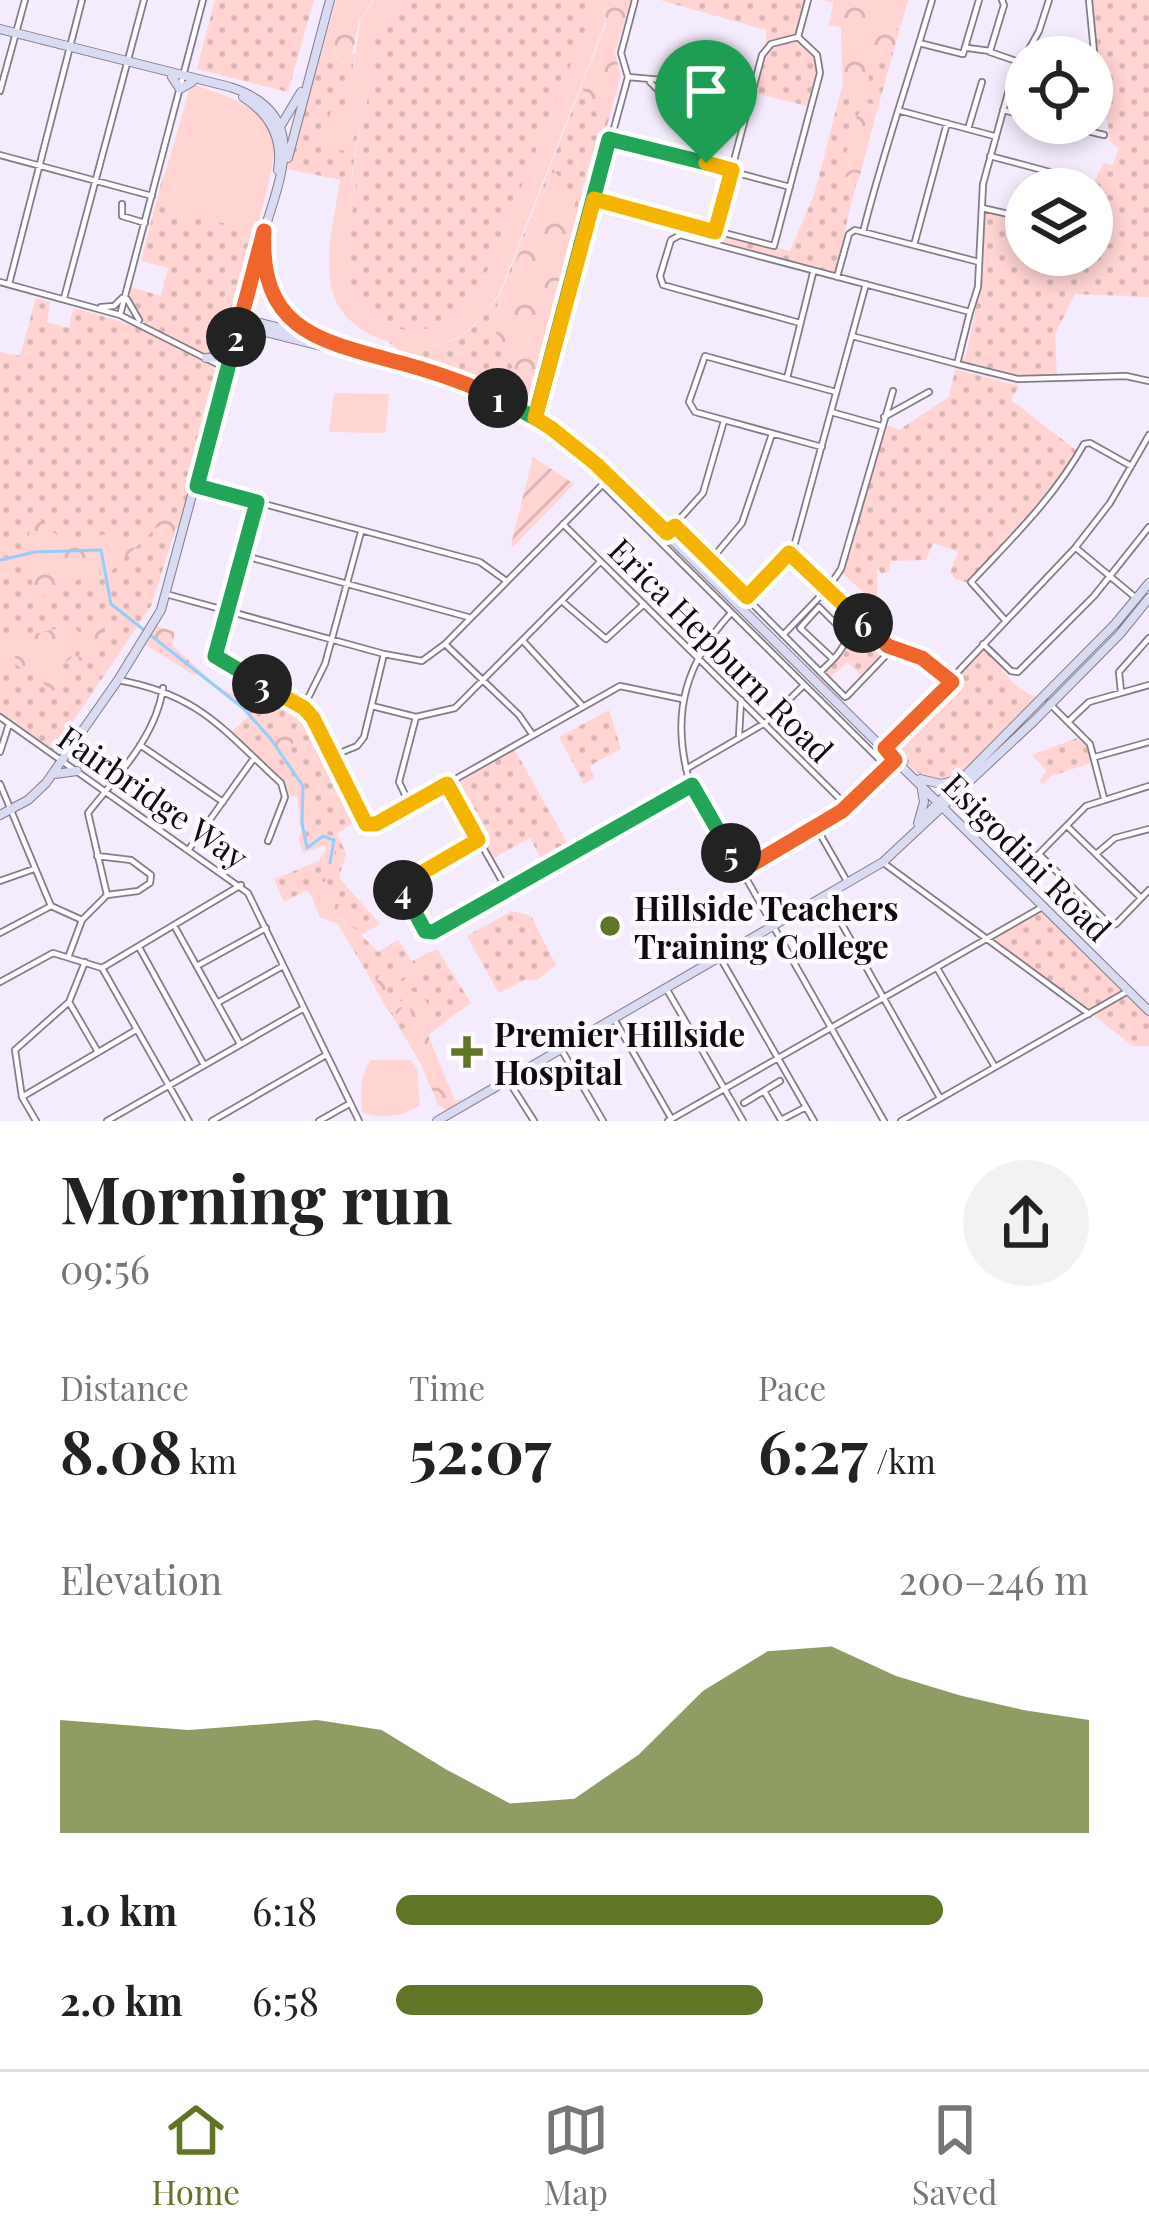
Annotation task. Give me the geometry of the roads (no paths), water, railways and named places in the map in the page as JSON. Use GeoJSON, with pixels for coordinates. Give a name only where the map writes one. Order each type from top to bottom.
{"type":"FeatureCollection","features":[{"type":"Feature","properties":{"kind":"main road"},"geometry":{"type":"LineString","coordinates":[[280,127],[290,123],[308,81],[330,0]]}},
{"type":"Feature","properties":{"kind":"main road","name":"Esigodini Road"},"geometry":{"type":"LineString","coordinates":[[0,29],[243,91],[261,107],[280,127],[286,148],[257,254],[260,279],[269,300],[297,332],[337,350],[364,353]]}},
{"type":"Feature","properties":{"kind":"main road"},"geometry":{"type":"LineString","coordinates":[[261,107],[278,110],[298,105]]}},
{"type":"Feature","properties":{"kind":"main road"},"geometry":{"type":"LineString","coordinates":[[285,165],[298,105]]}},
{"type":"Feature","properties":{"kind":"main road"},"geometry":{"type":"LineString","coordinates":[[261,107],[275,131],[280,155]]}},
{"type":"Feature","properties":{"kind":"main road","name":"Esigodini Road"},"geometry":{"type":"LineString","coordinates":[[275,193],[280,127]]}},
{"type":"Feature","properties":{"kind":"main road","name":"Esigodini Road"},"geometry":{"type":"LineString","coordinates":[[264,231],[265,272],[285,315],[310,335],[461,381],[535,418],[578,447],[743,601],[885,748],[891,763],[913,776],[1149,1011]]}},
{"type":"Feature","properties":{"kind":"main road"},"geometry":{"type":"LineString","coordinates":[[5,813],[28,800],[52,776],[152,627],[197,486],[257,254]]}},
{"type":"Feature","properties":{"kind":"main road"},"geometry":{"type":"LineString","coordinates":[[242,318],[310,335]]}},
{"type":"Feature","properties":{"kind":"main road"},"geometry":{"type":"LineString","coordinates":[[224,382],[211,360],[222,357],[254,329],[337,350]]}},
{"type":"Feature","properties":{"kind":"main road"},"geometry":{"type":"LineString","coordinates":[[941,803],[962,788],[1047,701],[1149,583]]}},
{"type":"Feature","properties":{"kind":"main road"},"geometry":{"type":"LineString","coordinates":[[437,1121],[881,862],[1120,634],[1149,598]]}},
{"type":"Feature","properties":{"kind":"main road"},"geometry":{"type":"LineString","coordinates":[[52,776],[63,770],[76,771]]}},
{"type":"Feature","properties":{"kind":"main road"},"geometry":{"type":"LineString","coordinates":[[913,776],[941,784],[967,776]]}},
{"type":"Feature","properties":{"kind":"main road"},"geometry":{"type":"LineString","coordinates":[[921,784],[922,822]]}},
{"type":"Feature","properties":{"kind":"main road"},"geometry":{"type":"LineString","coordinates":[[961,823],[956,806],[962,788]]}},
{"type":"Feature","properties":{"kind":"main road"},"geometry":{"type":"LineString","coordinates":[[922,822],[940,817],[961,823]]}},
{"type":"Feature","properties":{"kind":"street"},"geometry":{"type":"LineString","coordinates":[[0,91],[25,0]]}},
{"type":"Feature","properties":{"kind":"street"},"geometry":{"type":"LineString","coordinates":[[9,284],[82,0]]}},
{"type":"Feature","properties":{"kind":"street"},"geometry":{"type":"LineString","coordinates":[[64,298],[144,0]]}},
{"type":"Feature","properties":{"kind":"street"},"geometry":{"type":"LineString","coordinates":[[121,314],[203,0]]}},
{"type":"Feature","properties":{"kind":"street"},"geometry":{"type":"LineString","coordinates":[[535,418],[628,77],[621,55],[635,0]]}},
{"type":"Feature","properties":{"kind":"street"},"geometry":{"type":"LineString","coordinates":[[798,37],[808,0]]}},
{"type":"Feature","properties":{"kind":"street"},"geometry":{"type":"LineString","coordinates":[[863,232],[889,130],[901,111],[932,0]]}},
{"type":"Feature","properties":{"kind":"street"},"geometry":{"type":"LineString","coordinates":[[920,43],[960,54],[979,0]]}},
{"type":"Feature","properties":{"kind":"street"},"geometry":{"type":"LineString","coordinates":[[990,52],[1002,0]]}},
{"type":"Feature","properties":{"kind":"street"},"geometry":{"type":"LineString","coordinates":[[1036,36],[1049,0]]}},
{"type":"Feature","properties":{"kind":"street"},"geometry":{"type":"LineString","coordinates":[[1088,0],[1092,36]]}},
{"type":"Feature","properties":{"kind":"street"},"geometry":{"type":"LineString","coordinates":[[594,199],[715,232],[773,247],[820,73],[817,55],[798,37],[779,39],[766,49],[715,232]]}},
{"type":"Feature","properties":{"kind":"street"},"geometry":{"type":"LineString","coordinates":[[966,47],[1005,59]]}},
{"type":"Feature","properties":{"kind":"street"},"geometry":{"type":"LineString","coordinates":[[628,77],[662,80],[749,104]]}},
{"type":"Feature","properties":{"kind":"street"},"geometry":{"type":"LineString","coordinates":[[650,82],[659,91],[747,115]]}},
{"type":"Feature","properties":{"kind":"street"},"geometry":{"type":"LineString","coordinates":[[968,129],[982,82]]}},
{"type":"Feature","properties":{"kind":"street"},"geometry":{"type":"LineString","coordinates":[[957,364],[980,262],[983,184],[1005,105]]}},
{"type":"Feature","properties":{"kind":"street"},"geometry":{"type":"LineString","coordinates":[[901,111],[996,136]]}},
{"type":"Feature","properties":{"kind":"street"},"geometry":{"type":"LineString","coordinates":[[914,245],[947,123]]}},
{"type":"Feature","properties":{"kind":"street"},"geometry":{"type":"LineString","coordinates":[[609,139],[790,187]]}},
{"type":"Feature","properties":{"kind":"street"},"geometry":{"type":"LineString","coordinates":[[0,155],[152,196]]}},
{"type":"Feature","properties":{"kind":"street"},"geometry":{"type":"LineString","coordinates":[[991,156],[1035,168]]}},
{"type":"Feature","properties":{"kind":"street"},"geometry":{"type":"LineString","coordinates":[[122,204],[122,216],[145,223]]}},
{"type":"Feature","properties":{"kind":"street"},"geometry":{"type":"LineString","coordinates":[[982,208],[1005,213]]}},
{"type":"Feature","properties":{"kind":"street"},"geometry":{"type":"LineString","coordinates":[[837,277],[849,233],[863,232],[980,262]]}},
{"type":"Feature","properties":{"kind":"street"},"geometry":{"type":"LineString","coordinates":[[800,323],[665,286],[660,276],[671,240],[680,235],[970,312]]}},
{"type":"Feature","properties":{"kind":"street"},"geometry":{"type":"LineString","coordinates":[[787,377],[814,271]]}},
{"type":"Feature","properties":{"kind":"street"},"geometry":{"type":"LineString","coordinates":[[0,281],[121,314],[227,368]]}},
{"type":"Feature","properties":{"kind":"street"},"geometry":{"type":"LineString","coordinates":[[743,601],[789,553],[799,531],[866,284]]}},
{"type":"Feature","properties":{"kind":"street"},"geometry":{"type":"LineString","coordinates":[[95,307],[114,306],[125,293]]}},
{"type":"Feature","properties":{"kind":"street"},"geometry":{"type":"LineString","coordinates":[[125,293],[130,310],[145,326]]}},
{"type":"Feature","properties":{"kind":"street"},"geometry":{"type":"LineString","coordinates":[[852,336],[1018,379],[1126,376],[1149,381]]}},
{"type":"Feature","properties":{"kind":"street"},"geometry":{"type":"LineString","coordinates":[[822,446],[695,412],[689,402],[705,356],[836,392]]}},
{"type":"Feature","properties":{"kind":"street"},"geometry":{"type":"LineString","coordinates":[[783,634],[828,588],[848,550],[893,391]]}},
{"type":"Feature","properties":{"kind":"street"},"geometry":{"type":"LineString","coordinates":[[884,417],[929,392]]}},
{"type":"Feature","properties":{"kind":"street"},"geometry":{"type":"LineString","coordinates":[[831,412],[881,426]]}},
{"type":"Feature","properties":{"kind":"street"},"geometry":{"type":"LineString","coordinates":[[724,421],[703,493],[671,530],[710,561],[743,601],[820,672],[842,701],[892,649]]}},
{"type":"Feature","properties":{"kind":"street"},"geometry":{"type":"LineString","coordinates":[[710,561],[746,516],[772,434]]}},
{"type":"Feature","properties":{"kind":"street"},"geometry":{"type":"LineString","coordinates":[[885,748],[1075,548],[1110,503],[1149,435]]}},
{"type":"Feature","properties":{"kind":"street"},"geometry":{"type":"LineString","coordinates":[[1005,620],[971,586],[972,580],[1019,534],[1085,443],[1131,466]]}},
{"type":"Feature","properties":{"kind":"street"},"geometry":{"type":"LineString","coordinates":[[166,594],[422,661],[445,644],[610,477]]}},
{"type":"Feature","properties":{"kind":"street"},"geometry":{"type":"LineString","coordinates":[[603,485],[804,685],[891,763],[848,807],[741,871]]}},
{"type":"Feature","properties":{"kind":"street"},"geometry":{"type":"LineString","coordinates":[[197,486],[480,562],[506,581]]}},
{"type":"Feature","properties":{"kind":"street"},"geometry":{"type":"LineString","coordinates":[[257,502],[215,657],[304,708],[334,755],[366,824],[376,824],[410,806],[623,685],[682,699]]}},
{"type":"Feature","properties":{"kind":"street","name":"Erica Hepburn Road"},"geometry":{"type":"LineString","coordinates":[[563,524],[848,807]]}},
{"type":"Feature","properties":{"kind":"street"},"geometry":{"type":"LineString","coordinates":[[982,644],[1018,672],[1110,577],[1149,527]]}},
{"type":"Feature","properties":{"kind":"street"},"geometry":{"type":"LineString","coordinates":[[304,708],[321,677],[361,531]]}},
{"type":"Feature","properties":{"kind":"street"},"geometry":{"type":"LineString","coordinates":[[1075,548],[1136,598]]}},
{"type":"Feature","properties":{"kind":"street"},"geometry":{"type":"LineString","coordinates":[[789,553],[892,649],[922,658],[952,682]]}},
{"type":"Feature","properties":{"kind":"street"},"geometry":{"type":"LineString","coordinates":[[242,555],[471,618]]}},
{"type":"Feature","properties":{"kind":"street"},"geometry":{"type":"LineString","coordinates":[[371,706],[416,717],[455,709],[600,562]]}},
{"type":"Feature","properties":{"kind":"street"},"geometry":{"type":"LineString","coordinates":[[563,602],[606,639],[644,604]]}},
{"type":"Feature","properties":{"kind":"street"},"geometry":{"type":"LineString","coordinates":[[820,672],[833,659],[848,636],[819,607],[800,629],[833,659]]}},
{"type":"Feature","properties":{"kind":"street"},"geometry":{"type":"LineString","coordinates":[[730,613],[696,658],[682,699],[681,747],[686,769],[884,1121]]}},
{"type":"Feature","properties":{"kind":"street"},"geometry":{"type":"LineString","coordinates":[[1121,692],[1118,676],[1149,638]]}},
{"type":"Feature","properties":{"kind":"street"},"geometry":{"type":"LineString","coordinates":[[524,643],[582,706]]}},
{"type":"Feature","properties":{"kind":"street"},"geometry":{"type":"LineString","coordinates":[[445,644],[519,715],[532,734]]}},
{"type":"Feature","properties":{"kind":"street"},"geometry":{"type":"LineString","coordinates":[[334,755],[360,743],[384,654]]}},
{"type":"Feature","properties":{"kind":"street"},"geometry":{"type":"LineString","coordinates":[[118,680],[163,688],[201,709],[254,758],[286,793],[268,841]]}},
{"type":"Feature","properties":{"kind":"street"},"geometry":{"type":"LineString","coordinates":[[686,769],[765,723],[804,685]]}},
{"type":"Feature","properties":{"kind":"street"},"geometry":{"type":"LineString","coordinates":[[1069,721],[1089,702],[1149,685]]}},
{"type":"Feature","properties":{"kind":"street"},"geometry":{"type":"LineString","coordinates":[[106,895],[88,813],[107,793],[158,716],[163,688]]}},
{"type":"Feature","properties":{"kind":"street"},"geometry":{"type":"LineString","coordinates":[[739,738],[740,700]]}},
{"type":"Feature","properties":{"kind":"street"},"geometry":{"type":"LineString","coordinates":[[1047,701],[1090,744],[1104,798]]}},
{"type":"Feature","properties":{"kind":"street","name":"Fairbridge Way"},"geometry":{"type":"LineString","coordinates":[[0,717],[241,885],[359,1121]]}},
{"type":"Feature","properties":{"kind":"street"},"geometry":{"type":"LineString","coordinates":[[410,806],[399,785],[416,717]]}},
{"type":"Feature","properties":{"kind":"street"},"geometry":{"type":"LineString","coordinates":[[0,752],[9,723]]}},
{"type":"Feature","properties":{"kind":"street"},"geometry":{"type":"LineString","coordinates":[[1095,757],[1149,742]]}},
{"type":"Feature","properties":{"kind":"street"},"geometry":{"type":"LineString","coordinates":[[140,745],[223,802]]}},
{"type":"Feature","properties":{"kind":"street"},"geometry":{"type":"LineString","coordinates":[[189,849],[254,758]]}},
{"type":"Feature","properties":{"kind":"street"},"geometry":{"type":"LineString","coordinates":[[0,784],[5,813],[51,906],[82,920]]}},
{"type":"Feature","properties":{"kind":"street"},"geometry":{"type":"LineString","coordinates":[[447,784],[508,891]]}},
{"type":"Feature","properties":{"kind":"street"},"geometry":{"type":"LineString","coordinates":[[478,840],[404,885],[425,931],[439,930],[692,785]]}},
{"type":"Feature","properties":{"kind":"street"},"geometry":{"type":"LineString","coordinates":[[1024,869],[1086,806],[1149,786]]}},
{"type":"Feature","properties":{"kind":"street"},"geometry":{"type":"LineString","coordinates":[[1066,825],[1141,898]]}},
{"type":"Feature","properties":{"kind":"street"},"geometry":{"type":"LineString","coordinates":[[816,827],[848,883]]}},
{"type":"Feature","properties":{"kind":"street"},"geometry":{"type":"LineString","coordinates":[[1096,854],[1111,840],[1147,830],[1149,841]]}},
{"type":"Feature","properties":{"kind":"street"},"geometry":{"type":"LineString","coordinates":[[1039,854],[1110,925],[1149,890]]}},
{"type":"Feature","properties":{"kind":"street"},"geometry":{"type":"LineString","coordinates":[[69,956],[82,920],[106,895],[138,891],[150,883],[151,875],[130,860],[97,856]]}},
{"type":"Feature","properties":{"kind":"street"},"geometry":{"type":"LineString","coordinates":[[881,862],[1089,1014]]}},
{"type":"Feature","properties":{"kind":"street"},"geometry":{"type":"LineString","coordinates":[[0,881],[34,869]]}},
{"type":"Feature","properties":{"kind":"street"},"geometry":{"type":"LineString","coordinates":[[102,968],[241,885]]}},
{"type":"Feature","properties":{"kind":"street"},"geometry":{"type":"LineString","coordinates":[[826,896],[940,1098]]}},
{"type":"Feature","properties":{"kind":"street"},"geometry":{"type":"LineString","coordinates":[[0,933],[51,906]]}},
{"type":"Feature","properties":{"kind":"street"},"geometry":{"type":"LineString","coordinates":[[614,1019],[671,1120],[1044,906]]}},
{"type":"Feature","properties":{"kind":"street"},"geometry":{"type":"LineString","coordinates":[[175,928],[241,1044]]}},
{"type":"Feature","properties":{"kind":"street"},"geometry":{"type":"LineString","coordinates":[[197,966],[266,928]]}},
{"type":"Feature","properties":{"kind":"street"},"geometry":{"type":"LineString","coordinates":[[139,947],[204,1065]]}},
{"type":"Feature","properties":{"kind":"street"},"geometry":{"type":"LineString","coordinates":[[0,982],[47,954],[102,968],[189,1121]]}},
{"type":"Feature","properties":{"kind":"street"},"geometry":{"type":"LineString","coordinates":[[719,957],[814,1121]]}},
{"type":"Feature","properties":{"kind":"street"},"geometry":{"type":"LineString","coordinates":[[37,1121],[22,1097],[15,1050],[70,1002],[85,962]]}},
{"type":"Feature","properties":{"kind":"street"},"geometry":{"type":"LineString","coordinates":[[217,1003],[283,966]]}},
{"type":"Feature","properties":{"kind":"street"},"geometry":{"type":"LineString","coordinates":[[936,967],[995,1067]]}},
{"type":"Feature","properties":{"kind":"street"},"geometry":{"type":"LineString","coordinates":[[666,988],[743,1121]]}},
{"type":"Feature","properties":{"kind":"street"},"geometry":{"type":"LineString","coordinates":[[901,1121],[1128,991]]}},
{"type":"Feature","properties":{"kind":"street"},"geometry":{"type":"LineString","coordinates":[[70,1002],[98,1052]]}},
{"type":"Feature","properties":{"kind":"street"},"geometry":{"type":"LineString","coordinates":[[107,1121],[304,1009]]}},
{"type":"Feature","properties":{"kind":"street"},"geometry":{"type":"LineString","coordinates":[[22,1097],[136,1030]]}},
{"type":"Feature","properties":{"kind":"street"},"geometry":{"type":"LineString","coordinates":[[561,1049],[603,1121]]}},
{"type":"Feature","properties":{"kind":"street"},"geometry":{"type":"LineString","coordinates":[[212,1121],[326,1055]]}},
{"type":"Feature","properties":{"kind":"street"},"geometry":{"type":"LineString","coordinates":[[508,1080],[534,1121]]}},
{"type":"Feature","properties":{"kind":"street"},"geometry":{"type":"LineString","coordinates":[[744,1103],[780,1082]]}},
{"type":"Feature","properties":{"kind":"street"},"geometry":{"type":"LineString","coordinates":[[764,1091],[781,1120],[806,1107]]}},
{"type":"Feature","properties":{"kind":"street"},"geometry":{"type":"LineString","coordinates":[[319,1121],[349,1104]]}},
{"type":"Feature","properties":{"kind":"waterway"},"geometry":{"type":"LineString","coordinates":[[0,560],[35,552],[101,550],[111,604],[243,708],[270,738],[303,786],[307,848],[323,836],[334,840],[330,863]]}},
{"type":"Feature","properties":{"kind":"place","name":"Hillside Teachers Training College"},"geometry":{"type":"Point","coordinates":[610,926]}},
{"type":"Feature","properties":{"kind":"place","name":"Premier Hillside Hospital"},"geometry":{"type":"Point","coordinates":[467,1052]}}]}
